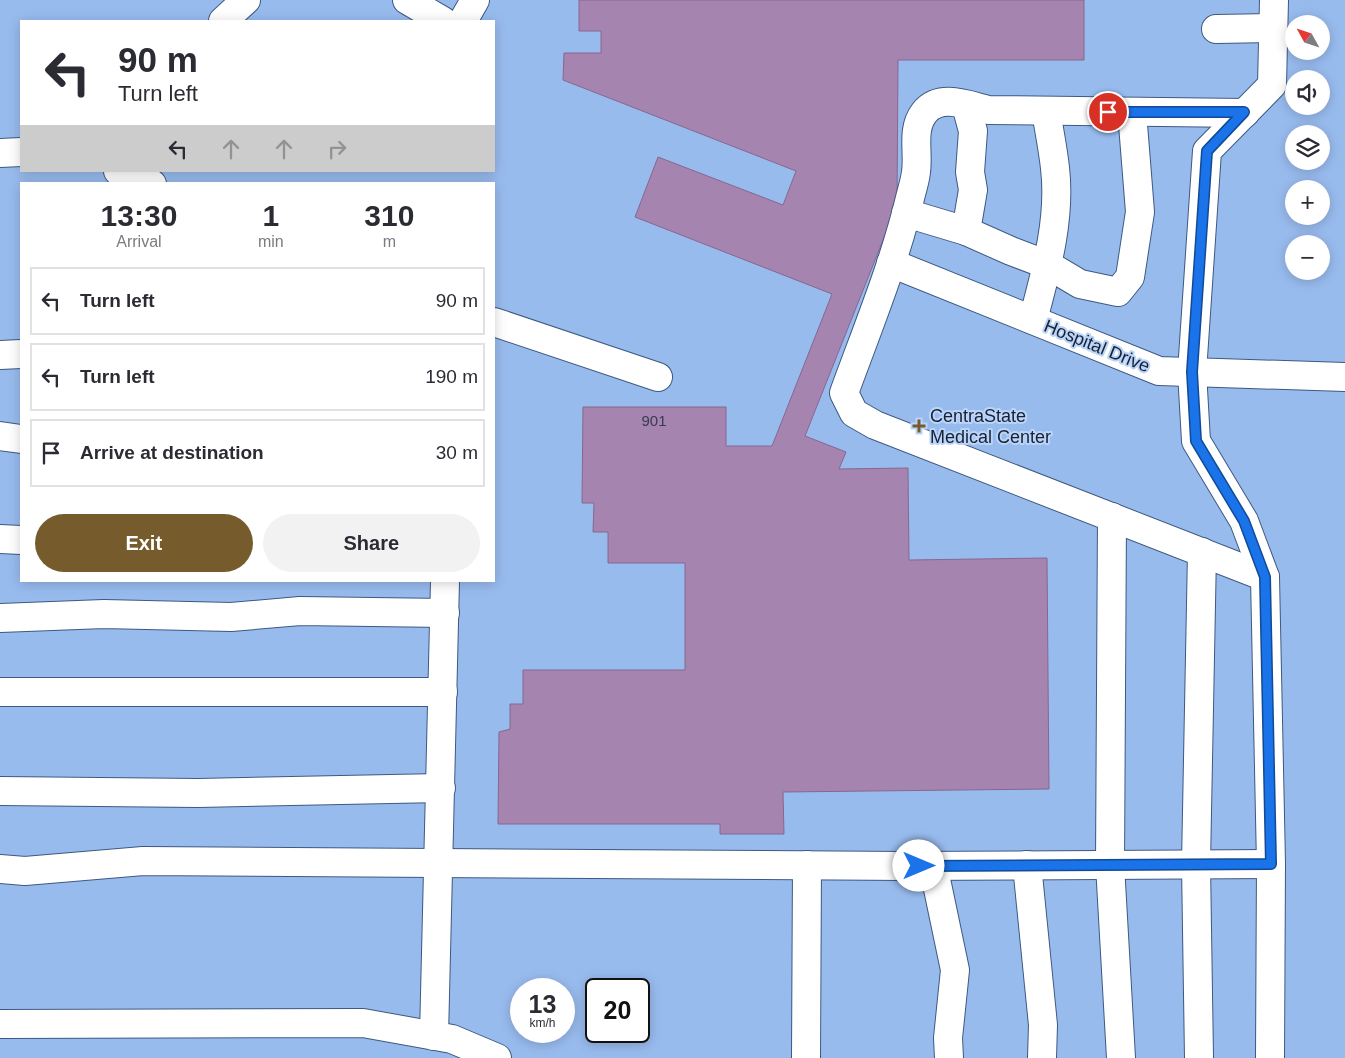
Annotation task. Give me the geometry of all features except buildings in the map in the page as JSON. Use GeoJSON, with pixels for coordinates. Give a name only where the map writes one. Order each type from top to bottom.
{"type":"FeatureCollection","features":[{"type":"Feature","properties":{"kind":"street"},"geometry":{"type":"LineString","coordinates":[[224,20],[246,0]]}},
{"type":"Feature","properties":{"kind":"street"},"geometry":{"type":"LineString","coordinates":[[407,0],[441,20]]}},
{"type":"Feature","properties":{"kind":"street"},"geometry":{"type":"LineString","coordinates":[[464,20],[475,0]]}},
{"type":"Feature","properties":{"kind":"street"},"geometry":{"type":"LineString","coordinates":[[1270,1058],[1271,864],[1265,577],[1244,521],[1196,441],[1192,372],[1207,151],[1272,85],[1274,0]]}},
{"type":"Feature","properties":{"kind":"street"},"geometry":{"type":"LineString","coordinates":[[1216,29],[1273,28]]}},
{"type":"Feature","properties":{"kind":"street"},"geometry":{"type":"LineString","coordinates":[[1244,112],[988,110],[952,102],[937,103],[924,112],[916,128],[916,171],[906,213],[891,263],[844,393],[854,413],[875,425],[1265,577]]}},
{"type":"Feature","properties":{"kind":"street"},"geometry":{"type":"LineString","coordinates":[[966,105],[974,131],[970,172],[973,190],[966,231]]}},
{"type":"Feature","properties":{"kind":"street"},"geometry":{"type":"LineString","coordinates":[[1033,320],[1048,264],[1053,231],[1056,169],[1046,111]]}},
{"type":"Feature","properties":{"kind":"street"},"geometry":{"type":"LineString","coordinates":[[906,213],[966,231],[1011,251],[1048,264],[1080,284],[1118,292],[1130,277],[1140,212],[1132,112]]}},
{"type":"Feature","properties":{"kind":"street"},"geometry":{"type":"LineString","coordinates":[[0,153],[20,152]]}},
{"type":"Feature","properties":{"kind":"street"},"geometry":{"type":"LineString","coordinates":[[121,172],[147,182]]}},
{"type":"Feature","properties":{"kind":"street","name":"Hospital Drive"},"geometry":{"type":"LineString","coordinates":[[891,263],[1159,371],[1345,377]]}},
{"type":"Feature","properties":{"kind":"street"},"geometry":{"type":"LineString","coordinates":[[495,322],[658,376]]}},
{"type":"Feature","properties":{"kind":"street"},"geometry":{"type":"LineString","coordinates":[[0,355],[20,354]]}},
{"type":"Feature","properties":{"kind":"street"},"geometry":{"type":"LineString","coordinates":[[0,436],[20,439]]}},
{"type":"Feature","properties":{"kind":"street"},"geometry":{"type":"LineString","coordinates":[[1112,517],[1110,864],[1121,1058]]}},
{"type":"Feature","properties":{"kind":"street"},"geometry":{"type":"LineString","coordinates":[[0,539],[20,540]]}},
{"type":"Feature","properties":{"kind":"street"},"geometry":{"type":"LineString","coordinates":[[1199,1058],[1196,864],[1202,552]]}},
{"type":"Feature","properties":{"kind":"street"},"geometry":{"type":"LineString","coordinates":[[434,1036],[445,582]]}},
{"type":"Feature","properties":{"kind":"street"},"geometry":{"type":"LineString","coordinates":[[0,618],[104,614],[231,617],[300,611],[445,613]]}},
{"type":"Feature","properties":{"kind":"street"},"geometry":{"type":"LineString","coordinates":[[0,692],[443,692]]}},
{"type":"Feature","properties":{"kind":"street"},"geometry":{"type":"LineString","coordinates":[[0,790],[198,793],[441,788]]}},
{"type":"Feature","properties":{"kind":"street"},"geometry":{"type":"LineString","coordinates":[[0,869],[25,871],[143,862],[439,865],[933,866],[1271,864]]}},
{"type":"Feature","properties":{"kind":"street"},"geometry":{"type":"LineString","coordinates":[[806,1058],[807,865]]}},
{"type":"Feature","properties":{"kind":"street"},"geometry":{"type":"LineString","coordinates":[[1027,865],[1043,1024],[1042,1058]]}},
{"type":"Feature","properties":{"kind":"street"},"geometry":{"type":"LineString","coordinates":[[933,866],[955,970],[948,1038],[948,1058]]}},
{"type":"Feature","properties":{"kind":"street"},"geometry":{"type":"LineString","coordinates":[[0,1024],[362,1024],[452,1039],[497,1058]]}},
{"type":"Feature","properties":{"kind":"shaded area","name":"CentraState Medical Center"},"geometry":{"type":"Polygon","coordinates":[[[0,0],[1345,0],[1345,1058],[0,1058],[0,0]]]}},
{"type":"Feature","properties":{"kind":"place","name":"CentraState Medical Center"},"geometry":{"type":"Point","coordinates":[919,426]}},
{"type":"Feature","properties":{"kind":"route"},"geometry":{"type":"LineString","coordinates":[[919,866],[1271,864],[1265,577],[1244,521],[1196,441],[1192,372],[1207,151],[1244,112],[1108,112]]}}]}
